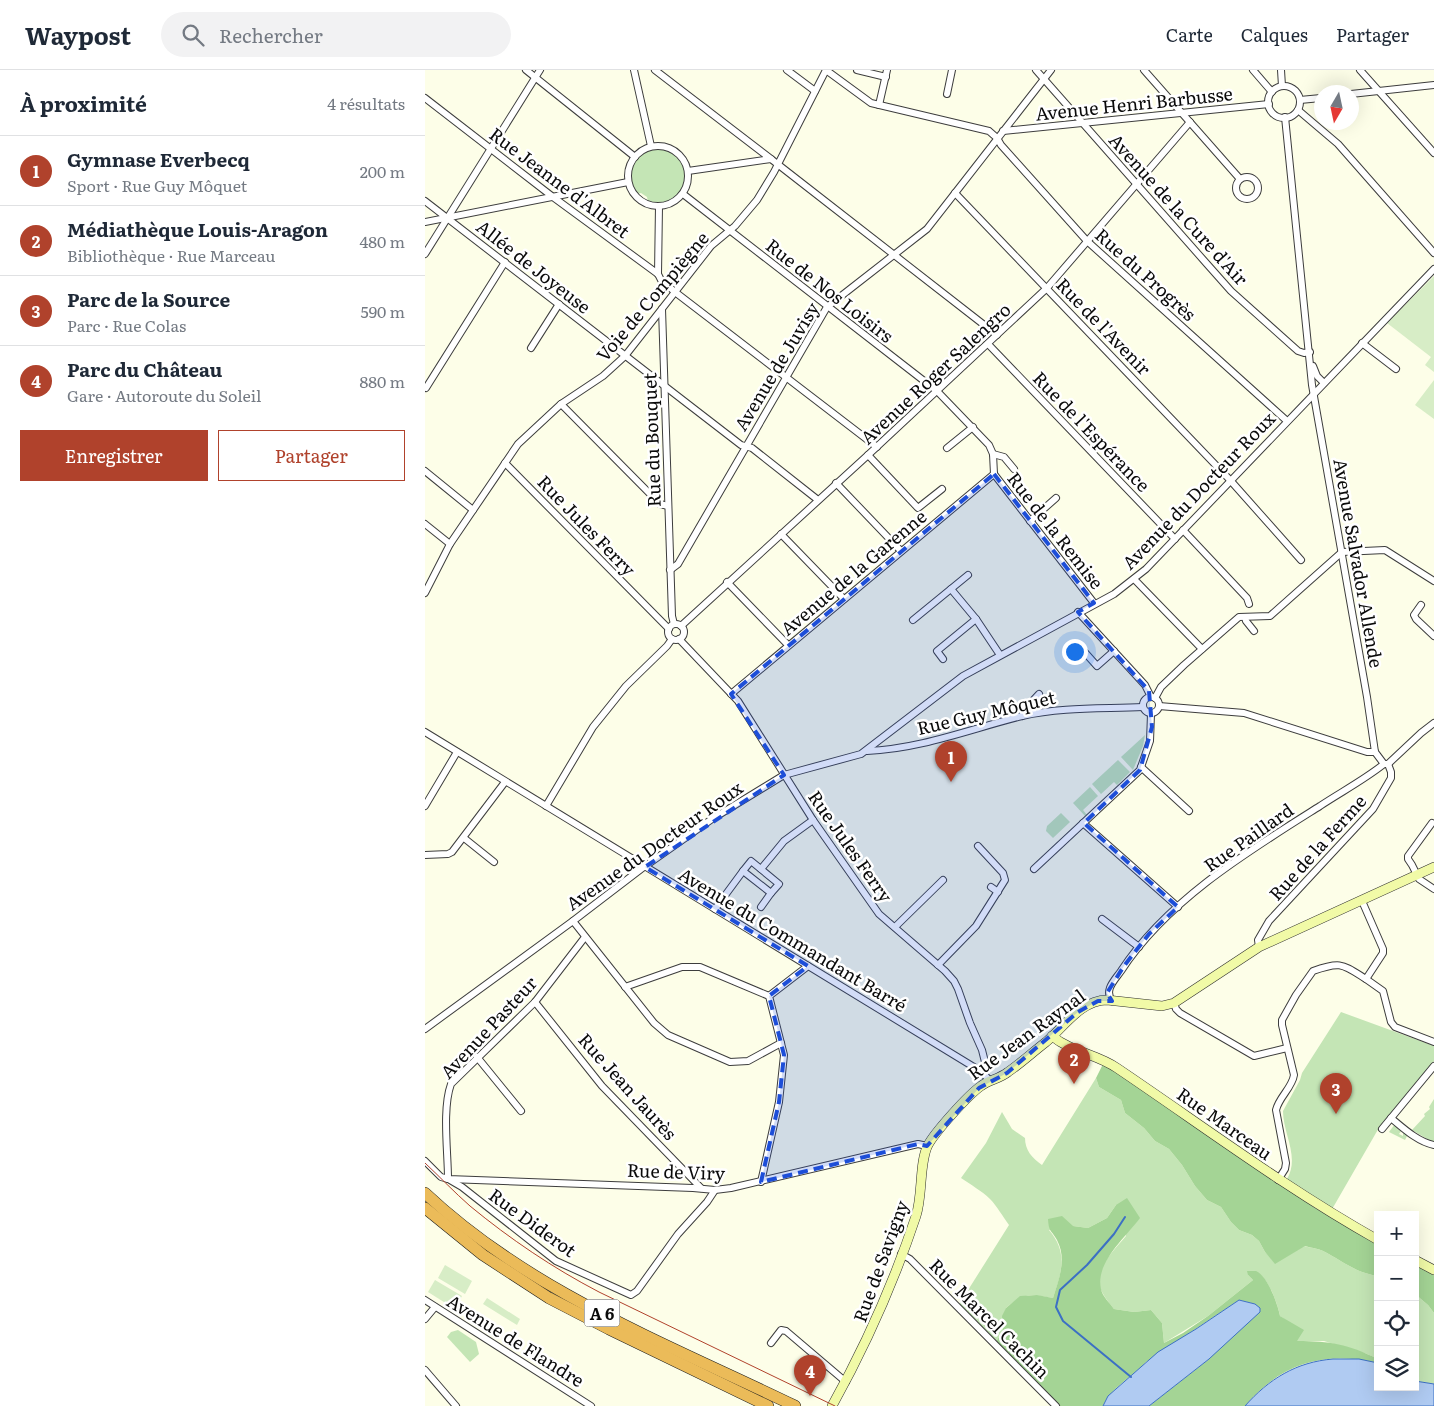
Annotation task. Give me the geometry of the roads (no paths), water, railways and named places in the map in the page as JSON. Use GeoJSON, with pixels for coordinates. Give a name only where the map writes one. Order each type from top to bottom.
{"type":"FeatureCollection","features":[{"type":"Feature","properties":{"kind":"highway","name":"A 6"},"geometry":{"type":"LineString","coordinates":[[425,1193],[489,1246],[560,1292],[795,1406]]}},
{"type":"Feature","properties":{"kind":"highway","name":"A 6"},"geometry":{"type":"LineString","coordinates":[[425,1208],[483,1255],[549,1298],[768,1406]]}},
{"type":"Feature","properties":{"kind":"main road"},"geometry":{"type":"LineString","coordinates":[[1174,1004],[1259,947],[1434,867]]}},
{"type":"Feature","properties":{"kind":"main road","name":"Rue Jean Raynal"},"geometry":{"type":"LineString","coordinates":[[927,1146],[970,1096],[990,1081],[1007,1073],[1053,1036],[1069,1018],[1078,1012],[1098,1001],[1162,1006],[1174,1004]]}},
{"type":"Feature","properties":{"kind":"main road","name":"Rue Marceau"},"geometry":{"type":"LineString","coordinates":[[1053,1036],[1064,1045],[1110,1063],[1278,1180],[1374,1238]]}},
{"type":"Feature","properties":{"kind":"main road","name":"Rue de Savigny"},"geometry":{"type":"LineString","coordinates":[[832,1406],[879,1315],[919,1204],[927,1146]]}},
{"type":"Feature","properties":{"kind":"main road"},"geometry":{"type":"LineString","coordinates":[[1419,1262],[1434,1270]]}},
{"type":"Feature","properties":{"kind":"street"},"geometry":{"type":"LineString","coordinates":[[526,70],[635,156]]}},
{"type":"Feature","properties":{"kind":"street"},"geometry":{"type":"LineString","coordinates":[[425,254],[540,70]]}},
{"type":"Feature","properties":{"kind":"street"},"geometry":{"type":"LineString","coordinates":[[634,70],[651,146]]}},
{"type":"Feature","properties":{"kind":"street"},"geometry":{"type":"LineString","coordinates":[[655,70],[997,335]]}},
{"type":"Feature","properties":{"kind":"street"},"geometry":{"type":"LineString","coordinates":[[787,70],[815,91]]}},
{"type":"Feature","properties":{"kind":"street"},"geometry":{"type":"LineString","coordinates":[[826,70],[871,103],[989,131],[997,138]]}},
{"type":"Feature","properties":{"kind":"street","name":"Voie de Compiègne"},"geometry":{"type":"LineString","coordinates":[[425,593],[450,544],[518,444],[561,404],[603,376],[625,356],[711,246],[745,215],[757,200],[778,166],[826,70]]}},
{"type":"Feature","properties":{"kind":"street"},"geometry":{"type":"LineString","coordinates":[[857,70],[887,74],[879,105]]}},
{"type":"Feature","properties":{"kind":"street"},"geometry":{"type":"LineString","coordinates":[[947,94],[953,70]]}},
{"type":"Feature","properties":{"kind":"street","name":"Avenue de la Cure d'Air"},"geometry":{"type":"LineString","coordinates":[[1036,70],[1231,290],[1298,352],[1310,352]]}},
{"type":"Feature","properties":{"kind":"street","name":"Avenue de Juvisy"},"geometry":{"type":"LineString","coordinates":[[670,570],[678,564],[827,307],[927,229],[1051,70]]}},
{"type":"Feature","properties":{"kind":"street"},"geometry":{"type":"LineString","coordinates":[[1144,70],[1240,180]]}},
{"type":"Feature","properties":{"kind":"street"},"geometry":{"type":"LineString","coordinates":[[1253,70],[1272,92]]}},
{"type":"Feature","properties":{"kind":"street"},"geometry":{"type":"LineString","coordinates":[[1281,70],[1282,86]]}},
{"type":"Feature","properties":{"kind":"street"},"geometry":{"type":"LineString","coordinates":[[1360,70],[1434,153]]}},
{"type":"Feature","properties":{"kind":"street"},"geometry":{"type":"LineString","coordinates":[[1359,93],[1434,85]]}},
{"type":"Feature","properties":{"kind":"street"},"geometry":{"type":"LineString","coordinates":[[1282,86],[1294,89],[1300,100],[1298,110],[1285,117],[1276,115],[1269,104],[1272,92],[1282,86]]}},
{"type":"Feature","properties":{"kind":"street","name":"Rue Jeanne d'Albret"},"geometry":{"type":"LineString","coordinates":[[425,98],[553,197],[658,274],[661,280],[675,292],[877,447]]}},
{"type":"Feature","properties":{"kind":"street"},"geometry":{"type":"LineString","coordinates":[[1300,100],[1314,99]]}},
{"type":"Feature","properties":{"kind":"street","name":"Avenue Henri Barbusse"},"geometry":{"type":"LineString","coordinates":[[1003,131],[1269,104]]}},
{"type":"Feature","properties":{"kind":"street"},"geometry":{"type":"LineString","coordinates":[[1298,110],[1339,144],[1434,253]]}},
{"type":"Feature","properties":{"kind":"street","name":"Avenue Salvador Allende"},"geometry":{"type":"LineString","coordinates":[[1285,117],[1314,393],[1375,752],[1386,764]]}},
{"type":"Feature","properties":{"kind":"street","name":"Avenue Roger Salengro"},"geometry":{"type":"LineString","coordinates":[[674,626],[781,534],[1047,288],[1190,122]]}},
{"type":"Feature","properties":{"kind":"street","name":"Rue du Progrès"},"geometry":{"type":"LineString","coordinates":[[997,138],[1001,145],[1087,242],[1287,421]]}},
{"type":"Feature","properties":{"kind":"street"},"geometry":{"type":"LineString","coordinates":[[651,146],[663,146],[675,150],[685,160],[688,171],[687,185],[683,194],[673,202],[659,206],[639,199],[632,191],[628,182],[628,170],[635,156],[651,146]]}},
{"type":"Feature","properties":{"kind":"street"},"geometry":{"type":"LineString","coordinates":[[688,171],[771,159]]}},
{"type":"Feature","properties":{"kind":"street"},"geometry":{"type":"LineString","coordinates":[[425,222],[628,182]]}},
{"type":"Feature","properties":{"kind":"street","name":"Rue de l'Avenir"},"geometry":{"type":"LineString","coordinates":[[955,193],[1230,480],[1301,560]]}},
{"type":"Feature","properties":{"kind":"street","name":"Rue de Nos Loisirs"},"geometry":{"type":"LineString","coordinates":[[683,194],[937,391],[989,445],[993,454]]}},
{"type":"Feature","properties":{"kind":"street","name":"Allée de Joyeuse"},"geometry":{"type":"LineString","coordinates":[[425,201],[625,356],[741,444],[752,448],[818,500]]}},
{"type":"Feature","properties":{"kind":"street"},"geometry":{"type":"LineString","coordinates":[[658,274],[659,206]]}},
{"type":"Feature","properties":{"kind":"street"},"geometry":{"type":"LineString","coordinates":[[426,388],[505,262]]}},
{"type":"Feature","properties":{"kind":"street","name":"Avenue du Docteur Roux"},"geometry":{"type":"LineString","coordinates":[[425,1029],[645,866],[712,819],[784,775],[867,751],[883,736],[963,676],[1114,594],[1146,569],[1434,269]]}},
{"type":"Feature","properties":{"kind":"street"},"geometry":{"type":"LineString","coordinates":[[531,348],[559,304]]}},
{"type":"Feature","properties":{"kind":"street","name":"Rue du Bouquet"},"geometry":{"type":"LineString","coordinates":[[662,308],[670,570]]}},
{"type":"Feature","properties":{"kind":"street"},"geometry":{"type":"LineString","coordinates":[[1362,343],[1396,369]]}},
{"type":"Feature","properties":{"kind":"street","name":"Rue de l'Espérance"},"geometry":{"type":"LineString","coordinates":[[988,344],[1175,539]]}},
{"type":"Feature","properties":{"kind":"street","name":"Avenue Salvador Allende"},"geometry":{"type":"LineString","coordinates":[[1311,363],[1317,376],[1324,383]]}},
{"type":"Feature","properties":{"kind":"street"},"geometry":{"type":"LineString","coordinates":[[561,404],[660,504],[669,506]]}},
{"type":"Feature","properties":{"kind":"street"},"geometry":{"type":"LineString","coordinates":[[947,448],[973,428]]}},
{"type":"Feature","properties":{"kind":"street"},"geometry":{"type":"LineString","coordinates":[[994,474],[993,454],[1004,457],[1014,469]]}},
{"type":"Feature","properties":{"kind":"street"},"geometry":{"type":"LineString","coordinates":[[868,455],[918,508],[942,489]]}},
{"type":"Feature","properties":{"kind":"street","name":"Rue Jules Ferry"},"geometry":{"type":"LineString","coordinates":[[505,463],[674,626]]}},
{"type":"Feature","properties":{"kind":"street"},"geometry":{"type":"LineString","coordinates":[[425,471],[473,510]]}},
{"type":"Feature","properties":{"kind":"street","name":"Rue de la Remise"},"geometry":{"type":"LineString","coordinates":[[994,474],[1094,604]]}},
{"type":"Feature","properties":{"kind":"street","name":"Avenue de la Garenne"},"geometry":{"type":"LineString","coordinates":[[731,694],[994,474]]}},
{"type":"Feature","properties":{"kind":"street"},"geometry":{"type":"LineString","coordinates":[[836,483],[901,551]]}},
{"type":"Feature","properties":{"kind":"street"},"geometry":{"type":"LineString","coordinates":[[1030,521],[1056,498]]}},
{"type":"Feature","properties":{"kind":"street"},"geometry":{"type":"LineString","coordinates":[[425,524],[450,544]]}},
{"type":"Feature","properties":{"kind":"street"},"geometry":{"type":"LineString","coordinates":[[1183,530],[1247,598],[1249,604]]}},
{"type":"Feature","properties":{"kind":"street"},"geometry":{"type":"LineString","coordinates":[[781,534],[844,599]]}},
{"type":"Feature","properties":{"kind":"street"},"geometry":{"type":"LineString","coordinates":[[1151,714],[1146,712],[1143,707],[1145,700],[1153,698],[1202,649],[1239,617],[1270,616],[1342,552],[1385,550],[1434,581]]}},
{"type":"Feature","properties":{"kind":"street"},"geometry":{"type":"LineString","coordinates":[[546,806],[593,727],[626,686],[683,633],[674,626],[671,616],[670,570]]}},
{"type":"Feature","properties":{"kind":"street"},"geometry":{"type":"LineString","coordinates":[[913,620],[968,575]]}},
{"type":"Feature","properties":{"kind":"street"},"geometry":{"type":"LineString","coordinates":[[1134,578],[1202,649]]}},
{"type":"Feature","properties":{"kind":"street"},"geometry":{"type":"LineString","coordinates":[[727,582],[788,645]]}},
{"type":"Feature","properties":{"kind":"street"},"geometry":{"type":"LineString","coordinates":[[951,589],[976,619],[999,655]]}},
{"type":"Feature","properties":{"kind":"street"},"geometry":{"type":"LineString","coordinates":[[1421,605],[1414,615],[1434,636]]}},
{"type":"Feature","properties":{"kind":"street"},"geometry":{"type":"LineString","coordinates":[[1078,612],[1145,685],[1153,698],[1159,702],[1157,711],[1151,714]]}},
{"type":"Feature","properties":{"kind":"street"},"geometry":{"type":"LineString","coordinates":[[1245,617],[1254,631]]}},
{"type":"Feature","properties":{"kind":"street"},"geometry":{"type":"LineString","coordinates":[[943,659],[937,651],[976,619]]}},
{"type":"Feature","properties":{"kind":"street"},"geometry":{"type":"LineString","coordinates":[[674,626],[669,636],[676,639]]}},
{"type":"Feature","properties":{"kind":"street","name":"Rue Jules Ferry"},"geometry":{"type":"LineString","coordinates":[[676,639],[738,701],[813,820],[874,907],[954,981],[985,1062],[982,1072]]}},
{"type":"Feature","properties":{"kind":"street"},"geometry":{"type":"LineString","coordinates":[[1081,648],[1097,666],[1113,651]]}},
{"type":"Feature","properties":{"kind":"street"},"geometry":{"type":"LineString","coordinates":[[1022,716],[1025,709],[1039,694]]}},
{"type":"Feature","properties":{"kind":"street"},"geometry":{"type":"LineString","coordinates":[[1159,706],[1244,713],[1367,752],[1375,752]]}},
{"type":"Feature","properties":{"kind":"street","name":"Rue Guy Môquet"},"geometry":{"type":"LineString","coordinates":[[867,751],[893,749],[944,738],[1022,716],[1075,708],[1143,707]]}},
{"type":"Feature","properties":{"kind":"street"},"geometry":{"type":"LineString","coordinates":[[1034,869],[1135,775],[1141,767],[1150,741],[1151,714]]}},
{"type":"Feature","properties":{"kind":"street","name":"Rue Paillard"},"geometry":{"type":"LineString","coordinates":[[1112,1001],[1109,996],[1109,990],[1139,947],[1149,934],[1178,907],[1250,850],[1386,764],[1434,723]]}},
{"type":"Feature","properties":{"kind":"street","name":"Avenue du Commandant Barré"},"geometry":{"type":"LineString","coordinates":[[425,732],[982,1072],[990,1081]]}},
{"type":"Feature","properties":{"kind":"street"},"geometry":{"type":"LineString","coordinates":[[425,806],[457,752]]}},
{"type":"Feature","properties":{"kind":"street","name":"Rue de la Ferme"},"geometry":{"type":"LineString","coordinates":[[1259,947],[1258,940],[1269,921],[1373,809],[1391,778],[1391,772],[1386,764]]}},
{"type":"Feature","properties":{"kind":"street"},"geometry":{"type":"LineString","coordinates":[[1141,767],[1189,811]]}},
{"type":"Feature","properties":{"kind":"street"},"geometry":{"type":"LineString","coordinates":[[425,855],[448,854],[455,850],[505,782]]}},
{"type":"Feature","properties":{"kind":"street"},"geometry":{"type":"LineString","coordinates":[[761,869],[784,841],[813,820]]}},
{"type":"Feature","properties":{"kind":"street"},"geometry":{"type":"LineString","coordinates":[[1083,823],[1178,907]]}},
{"type":"Feature","properties":{"kind":"street"},"geometry":{"type":"LineString","coordinates":[[1432,823],[1407,859],[1416,875],[1434,889]]}},
{"type":"Feature","properties":{"kind":"street"},"geometry":{"type":"LineString","coordinates":[[464,838],[493,862]]}},
{"type":"Feature","properties":{"kind":"street"},"geometry":{"type":"LineString","coordinates":[[938,965],[976,926],[1005,880],[1005,876],[978,846]]}},
{"type":"Feature","properties":{"kind":"street"},"geometry":{"type":"LineString","coordinates":[[715,909],[751,861],[779,884],[761,907]]}},
{"type":"Feature","properties":{"kind":"street"},"geometry":{"type":"LineString","coordinates":[[743,871],[771,893]]}},
{"type":"Feature","properties":{"kind":"street"},"geometry":{"type":"LineString","coordinates":[[895,927],[943,880]]}},
{"type":"Feature","properties":{"kind":"street"},"geometry":{"type":"LineString","coordinates":[[991,887],[998,892]]}},
{"type":"Feature","properties":{"kind":"street"},"geometry":{"type":"LineString","coordinates":[[1361,901],[1383,949],[1383,953],[1366,980]]}},
{"type":"Feature","properties":{"kind":"street"},"geometry":{"type":"LineString","coordinates":[[1102,919],[1139,947]]}},
{"type":"Feature","properties":{"kind":"street"},"geometry":{"type":"LineString","coordinates":[[573,921],[653,1023],[668,1035],[729,1062],[748,1060],[781,1043]]}},
{"type":"Feature","properties":{"kind":"street","name":"Avenue Pasteur"},"geometry":{"type":"LineString","coordinates":[[449,1179],[447,1107],[448,1092],[455,1078],[535,1002],[585,936]]}},
{"type":"Feature","properties":{"kind":"street"},"geometry":{"type":"LineString","coordinates":[[1278,1180],[1285,1169],[1286,1163],[1276,1110],[1278,1103],[1293,1081],[1294,1075],[1282,1020],[1310,973],[1320,968],[1345,965],[1383,991],[1391,1022],[1395,1027],[1434,1042]]}},
{"type":"Feature","properties":{"kind":"street"},"geometry":{"type":"LineString","coordinates":[[769,996],[808,966]]}},
{"type":"Feature","properties":{"kind":"street"},"geometry":{"type":"LineString","coordinates":[[625,987],[682,967],[700,968],[769,996]]}},
{"type":"Feature","properties":{"kind":"street"},"geometry":{"type":"LineString","coordinates":[[761,1182],[779,1102],[784,1055],[769,996]]}},
{"type":"Feature","properties":{"kind":"street","name":"Rue Jean Jaurès"},"geometry":{"type":"LineString","coordinates":[[535,1002],[602,1086],[701,1188]]}},
{"type":"Feature","properties":{"kind":"street"},"geometry":{"type":"LineString","coordinates":[[1174,1004],[1180,1012],[1254,1056],[1287,1048]]}},
{"type":"Feature","properties":{"kind":"street"},"geometry":{"type":"LineString","coordinates":[[477,1057],[521,1111]]}},
{"type":"Feature","properties":{"kind":"street"},"geometry":{"type":"LineString","coordinates":[[1382,1129],[1434,1066]]}},
{"type":"Feature","properties":{"kind":"street"},"geometry":{"type":"LineString","coordinates":[[1391,1118],[1410,1133],[1434,1145]]}},
{"type":"Feature","properties":{"kind":"street","name":"Rue de Viry"},"geometry":{"type":"LineString","coordinates":[[449,1179],[715,1190],[761,1182],[918,1144],[927,1146]]}},
{"type":"Feature","properties":{"kind":"street"},"geometry":{"type":"LineString","coordinates":[[425,1161],[441,1177],[449,1179]]}},
{"type":"Feature","properties":{"kind":"street","name":"Rue Diderot"},"geometry":{"type":"LineString","coordinates":[[449,1179],[462,1187],[556,1261],[631,1295],[637,1291],[678,1234],[707,1202],[715,1190]]}},
{"type":"Feature","properties":{"kind":"street","name":"Rue Marcel Cachin"},"geometry":{"type":"LineString","coordinates":[[901,1254],[910,1259],[1056,1406]]}},
{"type":"Feature","properties":{"kind":"street","name":"Avenue de Flandre"},"geometry":{"type":"LineString","coordinates":[[425,1300],[591,1406]]}},
{"type":"Feature","properties":{"kind":"street"},"geometry":{"type":"LineString","coordinates":[[425,1319],[435,1307]]}},
{"type":"Feature","properties":{"kind":"street"},"geometry":{"type":"LineString","coordinates":[[771,1343],[779,1331],[786,1331],[846,1382]]}},
{"type":"Feature","properties":{"kind":"street"},"geometry":{"type":"LineString","coordinates":[[425,1370],[455,1406]]}},
{"type":"Feature","properties":{"kind":"water"},"geometry":{"type":"Polygon","coordinates":[[[1239,1300],[1255,1304],[1260,1308],[1260,1312],[1209,1359],[1149,1406],[1103,1406],[1108,1396],[1158,1352],[1239,1300]]]}},
{"type":"Feature","properties":{"kind":"water"},"geometry":{"type":"Polygon","coordinates":[[[1359,1359],[1374,1362],[1374,1391],[1419,1391],[1419,1382],[1434,1384],[1434,1406],[1245,1406],[1254,1396],[1284,1374],[1295,1368],[1320,1361],[1359,1359]]]}},
{"type":"Feature","properties":{"kind":"waterway"},"geometry":{"type":"LineString","coordinates":[[1125,1217],[1114,1234],[1087,1265],[1060,1290],[1056,1307],[1063,1321],[1131,1377]]}},
{"type":"Feature","properties":{"kind":"tram line"},"geometry":{"type":"LineString","coordinates":[[425,1163],[464,1201],[485,1218],[565,1273],[599,1292],[835,1406]]}},
{"type":"Feature","properties":{"kind":"place","name":"Gymnase Everbecq"},"geometry":{"type":"Point","coordinates":[951,782]}},
{"type":"Feature","properties":{"kind":"place","name":"Médiathèque Louis-Aragon"},"geometry":{"type":"Point","coordinates":[1074,1084]}},
{"type":"Feature","properties":{"kind":"place","name":"Parc de la Source"},"geometry":{"type":"Point","coordinates":[1336,1114]}},
{"type":"Feature","properties":{"kind":"place","name":"Parc du Château"},"geometry":{"type":"Point","coordinates":[810,1396]}}]}
